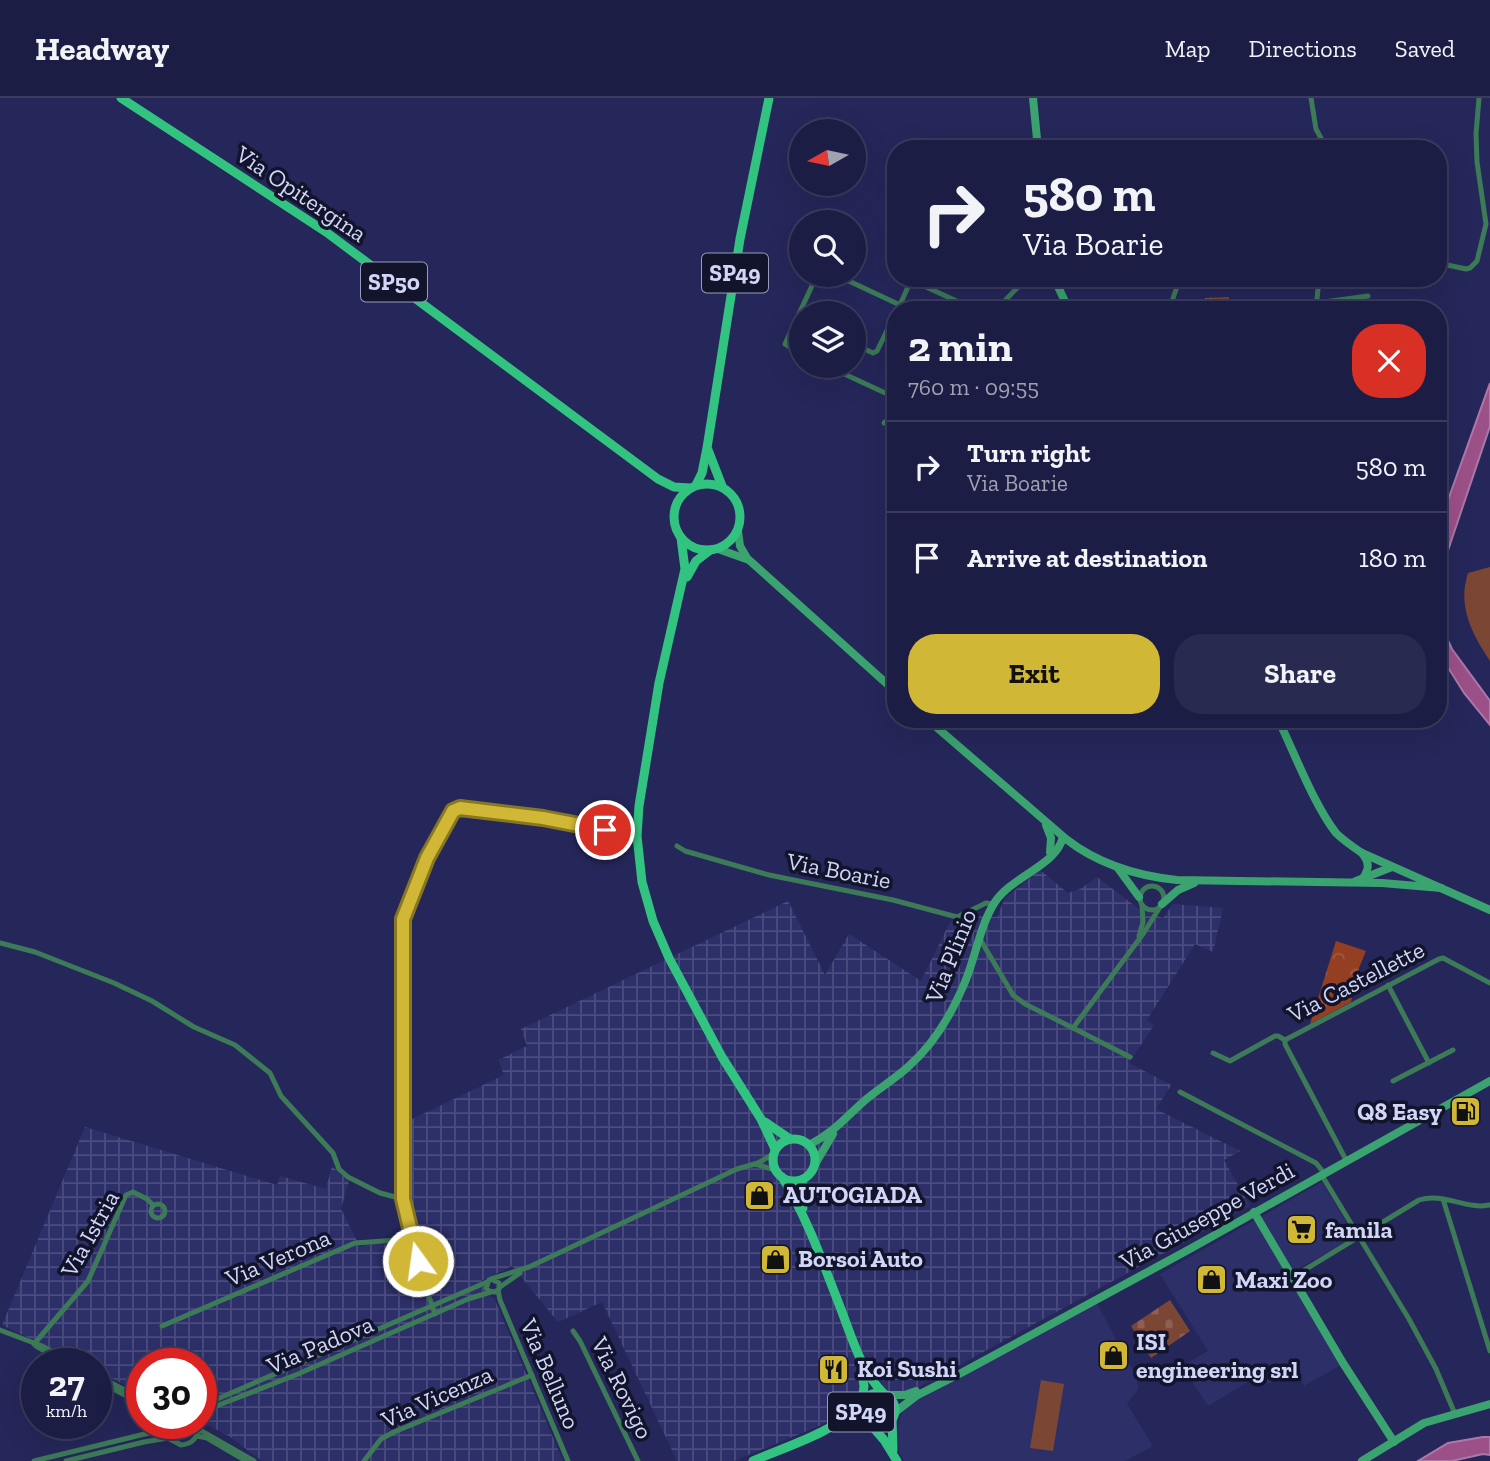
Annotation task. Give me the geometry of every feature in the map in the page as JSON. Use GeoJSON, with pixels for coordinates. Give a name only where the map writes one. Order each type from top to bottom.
{"type":"FeatureCollection","features":[{"type":"Feature","properties":{"kind":"main road","name":"Via Opitergina"},"geometry":{"type":"LineString","coordinates":[[121,98],[326,232],[658,479],[674,487],[693,486]]}},
{"type":"Feature","properties":{"kind":"main road","name":"SP49"},"geometry":{"type":"LineString","coordinates":[[769,98],[740,239],[702,473],[693,486],[683,493],[675,508],[674,519],[686,562],[662,670],[639,806],[638,836],[642,882],[653,921],[669,958],[722,1057],[761,1119],[774,1151],[778,1173],[804,1216],[858,1354],[874,1384],[893,1403],[895,1457]]}},
{"type":"Feature","properties":{"kind":"main road"},"geometry":{"type":"LineString","coordinates":[[1033,98],[1037,140]]}},
{"type":"Feature","properties":{"kind":"main road"},"geometry":{"type":"LineString","coordinates":[[707,449],[722,486],[730,492],[740,510],[740,546],[749,561],[887,684]]}},
{"type":"Feature","properties":{"kind":"main road","name":"Via Opitergina"},"geometry":{"type":"LineString","coordinates":[[658,479],[671,494],[675,508]]}},
{"type":"Feature","properties":{"kind":"main road"},"geometry":{"type":"LineString","coordinates":[[693,486],[705,483],[722,486]]}},
{"type":"Feature","properties":{"kind":"main road","name":"SP49"},"geometry":{"type":"LineString","coordinates":[[681,588],[692,565],[733,538],[738,531]]}},
{"type":"Feature","properties":{"kind":"main road"},"geometry":{"type":"LineString","coordinates":[[681,538],[694,548],[714,550],[749,561]]}},
{"type":"Feature","properties":{"kind":"main road"},"geometry":{"type":"LineString","coordinates":[[937,728],[1063,837],[1080,849],[1117,867],[1155,877],[1200,880],[1354,882],[1441,888]]}},
{"type":"Feature","properties":{"kind":"main road"},"geometry":{"type":"LineString","coordinates":[[1282,728],[1325,816],[1337,834],[1362,853],[1490,910]]}},
{"type":"Feature","properties":{"kind":"main road"},"geometry":{"type":"LineString","coordinates":[[1044,822],[1051,838],[1051,854],[1067,849],[1080,849]]}},
{"type":"Feature","properties":{"kind":"main road","name":"Via Plinio"},"geometry":{"type":"LineString","coordinates":[[814,1166],[834,1131],[863,1102],[910,1065],[930,1042],[957,999],[993,904],[1006,889],[1051,854],[1056,842],[1063,837]]}},
{"type":"Feature","properties":{"kind":"main road"},"geometry":{"type":"LineString","coordinates":[[1362,853],[1369,867],[1363,878]]}},
{"type":"Feature","properties":{"kind":"main road"},"geometry":{"type":"LineString","coordinates":[[1117,867],[1140,901]]}},
{"type":"Feature","properties":{"kind":"main road"},"geometry":{"type":"LineString","coordinates":[[1354,882],[1392,867]]}},
{"type":"Feature","properties":{"kind":"main road"},"geometry":{"type":"LineString","coordinates":[[1382,883],[1393,876],[1392,867]]}},
{"type":"Feature","properties":{"kind":"main road"},"geometry":{"type":"LineString","coordinates":[[1162,904],[1183,887],[1200,880]]}},
{"type":"Feature","properties":{"kind":"main road","name":"Via Giuseppe Verdi"},"geometry":{"type":"LineString","coordinates":[[893,1416],[911,1398],[1490,1081]]}},
{"type":"Feature","properties":{"kind":"main road","name":"SP49"},"geometry":{"type":"LineString","coordinates":[[761,1119],[775,1131],[809,1145]]}},
{"type":"Feature","properties":{"kind":"main road","name":"Via Plinio"},"geometry":{"type":"LineString","coordinates":[[809,1145],[834,1131]]}},
{"type":"Feature","properties":{"kind":"main road"},"geometry":{"type":"LineString","coordinates":[[774,1151],[779,1144],[790,1139]]}},
{"type":"Feature","properties":{"kind":"main road"},"geometry":{"type":"LineString","coordinates":[[778,1173],[796,1181],[809,1175],[814,1166],[814,1154],[809,1145]]}},
{"type":"Feature","properties":{"kind":"main road","name":"SP49"},"geometry":{"type":"LineString","coordinates":[[803,1179],[800,1193],[804,1216]]}},
{"type":"Feature","properties":{"kind":"main road"},"geometry":{"type":"LineString","coordinates":[[1254,1212],[1343,1363],[1394,1442]]}},
{"type":"Feature","properties":{"kind":"main road","name":"SP49"},"geometry":{"type":"LineString","coordinates":[[858,1354],[864,1380],[861,1416],[895,1457]]}},
{"type":"Feature","properties":{"kind":"main road","name":"Via Giuseppe Verdi"},"geometry":{"type":"LineString","coordinates":[[885,1395],[905,1395],[942,1382]]}},
{"type":"Feature","properties":{"kind":"main road","name":"SP49"},"geometry":{"type":"LineString","coordinates":[[862,1404],[874,1393],[885,1395]]}},
{"type":"Feature","properties":{"kind":"main road"},"geometry":{"type":"LineString","coordinates":[[753,1461],[830,1428],[847,1418],[862,1404]]}},
{"type":"Feature","properties":{"kind":"main road"},"geometry":{"type":"LineString","coordinates":[[1362,1461],[1424,1423],[1490,1404]]}},
{"type":"Feature","properties":{"kind":"main road","name":"SP49"},"geometry":{"type":"LineString","coordinates":[[870,1425],[886,1425],[893,1416]]}},
{"type":"Feature","properties":{"kind":"main road"},"geometry":{"type":"LineString","coordinates":[[830,1428],[851,1424],[870,1425]]}},
{"type":"Feature","properties":{"kind":"street"},"geometry":{"type":"LineString","coordinates":[[1311,98],[1317,129],[1322,140]]}},
{"type":"Feature","properties":{"kind":"street"},"geometry":{"type":"LineString","coordinates":[[1447,264],[1470,268],[1477,261],[1486,218],[1478,172],[1476,134],[1479,98]]}},
{"type":"Feature","properties":{"kind":"street"},"geometry":{"type":"LineString","coordinates":[[858,287],[887,303]]}},
{"type":"Feature","properties":{"kind":"street"},"geometry":{"type":"LineString","coordinates":[[929,287],[957,301]]}},
{"type":"Feature","properties":{"kind":"street"},"geometry":{"type":"LineString","coordinates":[[1005,301],[1018,288]]}},
{"type":"Feature","properties":{"kind":"street"},"geometry":{"type":"LineString","coordinates":[[1342,301],[1368,296]]}},
{"type":"Feature","properties":{"kind":"street"},"geometry":{"type":"LineString","coordinates":[[866,350],[873,353],[877,351],[887,330]]}},
{"type":"Feature","properties":{"kind":"street"},"geometry":{"type":"LineString","coordinates":[[853,378],[887,394]]}},
{"type":"Feature","properties":{"kind":"street"},"geometry":{"type":"LineString","coordinates":[[884,424],[887,421]]}},
{"type":"Feature","properties":{"kind":"street"},"geometry":{"type":"LineString","coordinates":[[433,1311],[403,1199],[403,919],[427,858],[453,811],[460,808],[543,818],[605,830]]}},
{"type":"Feature","properties":{"kind":"street","name":"Via Boarie"},"geometry":{"type":"LineString","coordinates":[[677,846],[685,851],[769,875],[893,900],[957,917],[986,903],[993,904]]}},
{"type":"Feature","properties":{"kind":"street"},"geometry":{"type":"LineString","coordinates":[[1073,1028],[1138,939],[1162,904],[1163,893],[1155,886],[1144,888],[1140,901],[1143,922],[1138,939]]}},
{"type":"Feature","properties":{"kind":"street"},"geometry":{"type":"LineString","coordinates":[[1140,901],[1154,910],[1162,904]]}},
{"type":"Feature","properties":{"kind":"street"},"geometry":{"type":"LineString","coordinates":[[980,939],[1013,995],[1025,1004],[1130,1057]]}},
{"type":"Feature","properties":{"kind":"street"},"geometry":{"type":"LineString","coordinates":[[0,943],[45,956],[114,983],[152,1001],[194,1027],[234,1045],[270,1073],[281,1096],[333,1153],[339,1169],[348,1177],[380,1194],[403,1199]]}},
{"type":"Feature","properties":{"kind":"street","name":"Via Castellette"},"geometry":{"type":"LineString","coordinates":[[1346,1160],[1285,1040],[1443,958],[1490,984]]}},
{"type":"Feature","properties":{"kind":"street"},"geometry":{"type":"LineString","coordinates":[[1388,985],[1429,1063]]}},
{"type":"Feature","properties":{"kind":"street"},"geometry":{"type":"LineString","coordinates":[[1213,1053],[1230,1061],[1275,1037],[1285,1040]]}},
{"type":"Feature","properties":{"kind":"street"},"geometry":{"type":"LineString","coordinates":[[1393,1082],[1453,1050]]}},
{"type":"Feature","properties":{"kind":"street"},"geometry":{"type":"LineString","coordinates":[[1180,1092],[1316,1163],[1409,1319],[1436,1369],[1455,1414]]}},
{"type":"Feature","properties":{"kind":"street"},"geometry":{"type":"LineString","coordinates":[[529,1267],[764,1160],[774,1151]]}},
{"type":"Feature","properties":{"kind":"street"},"geometry":{"type":"LineString","coordinates":[[752,1164],[778,1173]]}},
{"type":"Feature","properties":{"kind":"street","name":"Via Istria"},"geometry":{"type":"LineString","coordinates":[[34,1343],[88,1280],[126,1195],[133,1192],[153,1205]]}},
{"type":"Feature","properties":{"kind":"street"},"geometry":{"type":"LineString","coordinates":[[1293,1277],[1419,1200],[1430,1197],[1479,1207],[1490,1205]]}},
{"type":"Feature","properties":{"kind":"street"},"geometry":{"type":"LineString","coordinates":[[1443,1199],[1490,1350]]}},
{"type":"Feature","properties":{"kind":"street","name":"Via Verona"},"geometry":{"type":"LineString","coordinates":[[162,1326],[355,1243],[412,1239]]}},
{"type":"Feature","properties":{"kind":"street","name":"Via Padova"},"geometry":{"type":"LineString","coordinates":[[217,1406],[298,1374],[433,1311],[489,1281],[529,1267]]}},
{"type":"Feature","properties":{"kind":"street","name":"Via Padova"},"geometry":{"type":"LineString","coordinates":[[217,1399],[433,1311],[495,1291],[529,1267]]}},
{"type":"Feature","properties":{"kind":"street"},"geometry":{"type":"LineString","coordinates":[[489,1281],[498,1281],[495,1291],[486,1287],[489,1281]]}},
{"type":"Feature","properties":{"kind":"street","name":"Via Belluno"},"geometry":{"type":"LineString","coordinates":[[495,1291],[568,1461]]}},
{"type":"Feature","properties":{"kind":"street"},"geometry":{"type":"LineString","coordinates":[[0,1330],[44,1348]]}},
{"type":"Feature","properties":{"kind":"street","name":"Via Rovigo"},"geometry":{"type":"LineString","coordinates":[[573,1331],[638,1461]]}},
{"type":"Feature","properties":{"kind":"street"},"geometry":{"type":"LineString","coordinates":[[34,1343],[42,1348]]}},
{"type":"Feature","properties":{"kind":"street","name":"Via Vicenza"},"geometry":{"type":"LineString","coordinates":[[364,1461],[382,1439],[394,1432],[532,1374]]}},
{"type":"Feature","properties":{"kind":"street"},"geometry":{"type":"LineString","coordinates":[[34,1461],[69,1450],[126,1438]]}},
{"type":"Feature","properties":{"kind":"street"},"geometry":{"type":"LineString","coordinates":[[66,1461],[162,1439]]}},
{"type":"Feature","properties":{"kind":"street"},"geometry":{"type":"LineString","coordinates":[[170,1439],[177,1444],[186,1445],[190,1439]]}},
{"type":"Feature","properties":{"kind":"street"},"geometry":{"type":"LineString","coordinates":[[208,1439],[246,1461]]}},
{"type":"Feature","properties":{"kind":"street"},"geometry":{"type":"LineString","coordinates":[[215,1439],[254,1461]]}},
{"type":"Feature","properties":{"kind":"shaded area"},"geometry":{"type":"Polygon","coordinates":[[[1490,383],[1490,426],[1447,553],[1447,503],[1490,383]]]}},
{"type":"Feature","properties":{"kind":"shaded area"},"geometry":{"type":"Polygon","coordinates":[[[1447,638],[1490,701],[1490,725],[1464,693],[1447,666],[1447,638]]]}},
{"type":"Feature","properties":{"kind":"shaded area"},"geometry":{"type":"Polygon","coordinates":[[[1040,870],[1068,893],[1080,889],[1097,877],[1139,909],[1163,918],[1173,904],[1223,908],[1213,952],[1195,944],[1147,1020],[1154,1025],[1129,1063],[1171,1085],[1156,1109],[1240,1151],[1224,1160],[1250,1206],[910,1392],[894,1393],[883,1389],[874,1379],[860,1386],[850,1408],[826,1423],[734,1461],[677,1461],[602,1302],[558,1322],[512,1266],[481,1281],[486,1295],[494,1298],[563,1461],[262,1461],[217,1430],[217,1348],[126,1348],[126,1385],[112,1379],[112,1348],[50,1348],[2,1325],[85,1127],[277,1185],[280,1176],[326,1189],[332,1166],[349,1181],[341,1209],[360,1247],[368,1244],[417,1245],[405,1199],[406,1122],[504,1075],[498,1060],[527,1046],[521,1029],[788,901],[825,975],[849,934],[921,981],[950,922],[971,916],[997,917],[1005,898],[1040,870]]]}},
{"type":"Feature","properties":{"kind":"shaded area"},"geometry":{"type":"Polygon","coordinates":[[[1322,1182],[1355,1237],[1287,1275],[1341,1365],[1304,1386],[1299,1376],[1287,1383],[1282,1375],[1268,1384],[1261,1374],[1208,1406],[1182,1366],[1208,1351],[1160,1274],[1322,1182]]]}},
{"type":"Feature","properties":{"kind":"shaded area"},"geometry":{"type":"Polygon","coordinates":[[[1095,1300],[1137,1378],[1138,1389],[1127,1404],[1153,1446],[1125,1461],[904,1461],[899,1453],[897,1432],[901,1413],[917,1398],[1095,1300]]]}},
{"type":"Feature","properties":{"kind":"shaded area"},"geometry":{"type":"Polygon","coordinates":[[[1490,1437],[1490,1455],[1452,1461],[1418,1461],[1448,1443],[1490,1437]]]}},
{"type":"Feature","properties":{"kind":"green space"},"geometry":{"type":"Polygon","coordinates":[[[1229,297],[1229,301],[1205,301],[1205,298],[1229,297]]]}},
{"type":"Feature","properties":{"kind":"green space"},"geometry":{"type":"Polygon","coordinates":[[[1490,567],[1490,661],[1472,630],[1464,597],[1468,573],[1490,567]]]}},
{"type":"Feature","properties":{"kind":"green space"},"geometry":{"type":"Polygon","coordinates":[[[1336,941],[1366,951],[1351,1002],[1310,1024],[1336,941]]]}},
{"type":"Feature","properties":{"kind":"green space"},"geometry":{"type":"Polygon","coordinates":[[[1170,1300],[1190,1331],[1151,1358],[1131,1326],[1170,1300]]]}},
{"type":"Feature","properties":{"kind":"green space"},"geometry":{"type":"Polygon","coordinates":[[[1041,1380],[1064,1384],[1053,1451],[1030,1448],[1041,1380]]]}},
{"type":"Feature","properties":{"kind":"green space"},"geometry":{"type":"Polygon","coordinates":[[[877,1397],[886,1401],[890,1410],[886,1419],[877,1423],[868,1419],[864,1410],[868,1401],[877,1397]]]}},
{"type":"Feature","properties":{"kind":"place","name":"Q8 Easy"},"geometry":{"type":"Point","coordinates":[1465,1112]}},
{"type":"Feature","properties":{"kind":"place","name":"AUTOGIADA"},"geometry":{"type":"Point","coordinates":[760,1195]}},
{"type":"Feature","properties":{"kind":"place","name":"famila"},"geometry":{"type":"Point","coordinates":[1302,1230]}},
{"type":"Feature","properties":{"kind":"place","name":"Borsoi Auto"},"geometry":{"type":"Point","coordinates":[775,1259]}},
{"type":"Feature","properties":{"kind":"place","name":"Maxi Zoo"},"geometry":{"type":"Point","coordinates":[1212,1280]}},
{"type":"Feature","properties":{"kind":"place","name":"ISI engineering srl"},"geometry":{"type":"Point","coordinates":[1113,1356]}},
{"type":"Feature","properties":{"kind":"place","name":"Koi Sushi"},"geometry":{"type":"Point","coordinates":[834,1369]}},
{"type":"Feature","properties":{"kind":"route"},"geometry":{"type":"LineString","coordinates":[[418,1261],[403,1199],[403,919],[427,858],[456,808],[467,807],[564,821],[605,830]]}}]}
